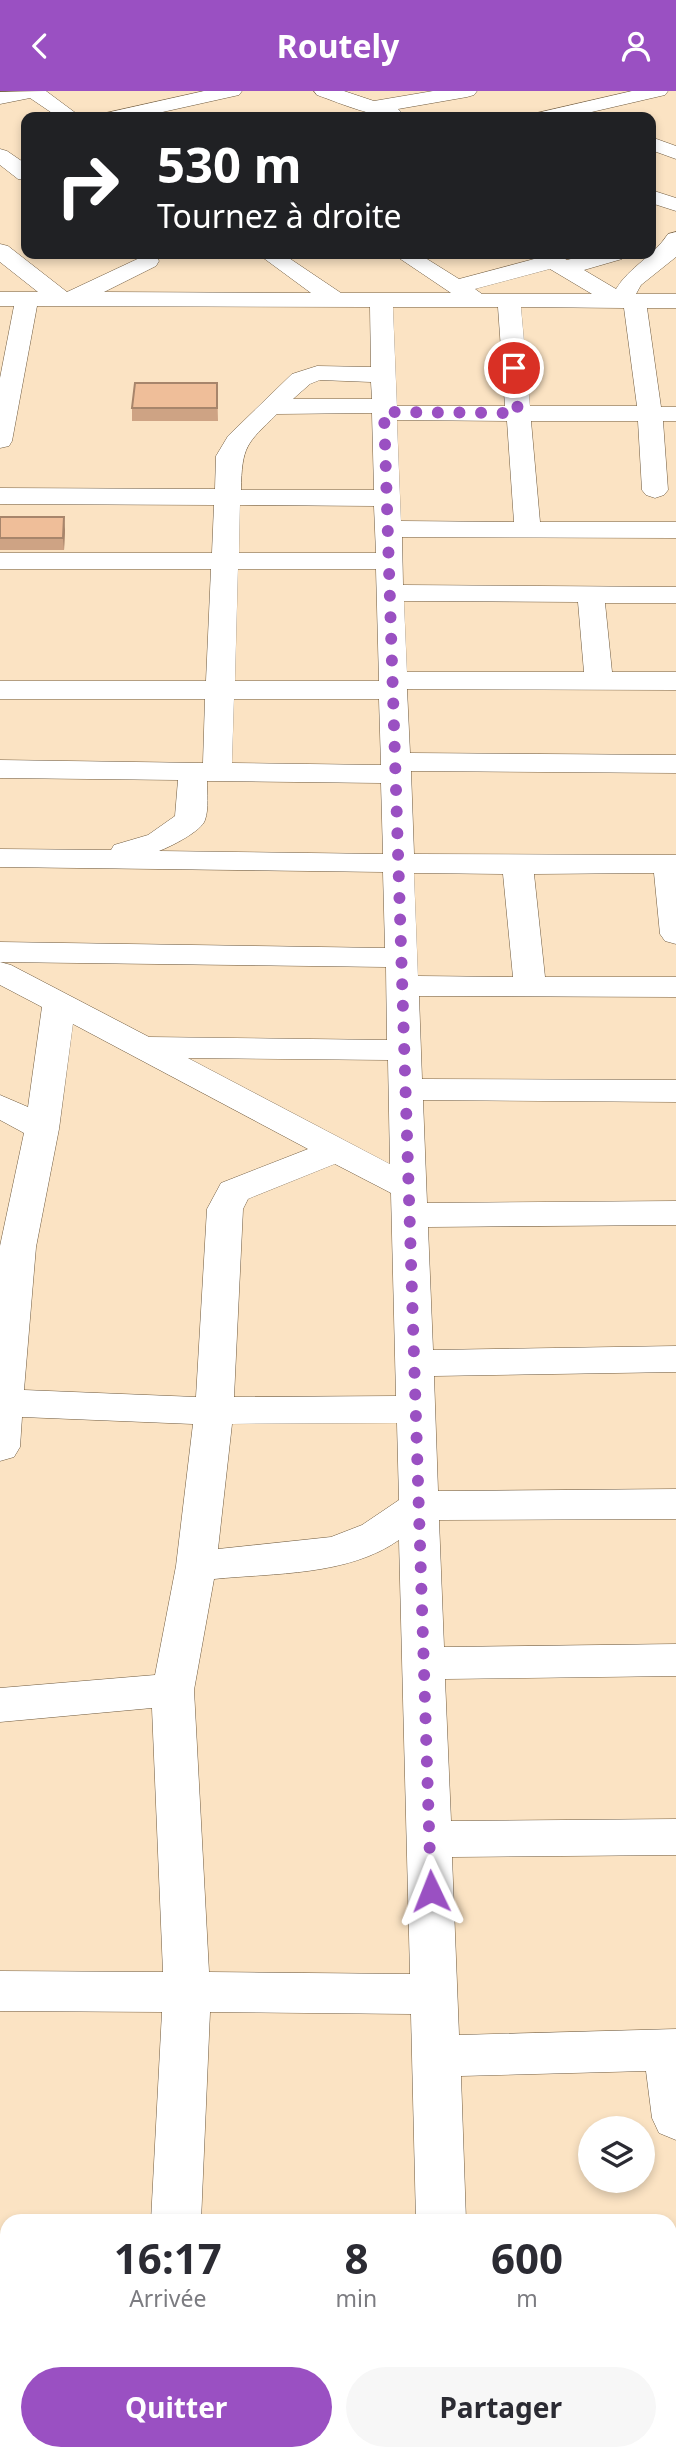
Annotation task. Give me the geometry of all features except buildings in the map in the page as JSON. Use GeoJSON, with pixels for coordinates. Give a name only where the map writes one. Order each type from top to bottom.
{"type":"FeatureCollection","features":[{"type":"Feature","properties":{"kind":"street"},"geometry":{"type":"LineString","coordinates":[[0,98],[34,91],[64,112]]}},
{"type":"Feature","properties":{"kind":"street"},"geometry":{"type":"LineString","coordinates":[[156,91],[189,112]]}},
{"type":"Feature","properties":{"kind":"street"},"geometry":{"type":"LineString","coordinates":[[135,112],[232,91]]}},
{"type":"Feature","properties":{"kind":"street"},"geometry":{"type":"LineString","coordinates":[[324,91],[370,108],[467,91]]}},
{"type":"Feature","properties":{"kind":"street"},"geometry":{"type":"LineString","coordinates":[[586,112],[657,91]]}},
{"type":"Feature","properties":{"kind":"street"},"geometry":{"type":"LineString","coordinates":[[656,145],[676,153]]}},
{"type":"Feature","properties":{"kind":"street"},"geometry":{"type":"LineString","coordinates":[[0,155],[21,180]]}},
{"type":"Feature","properties":{"kind":"street"},"geometry":{"type":"LineString","coordinates":[[656,198],[676,205]]}},
{"type":"Feature","properties":{"kind":"street"},"geometry":{"type":"LineString","coordinates":[[656,241],[676,234]]}},
{"type":"Feature","properties":{"kind":"street"},"geometry":{"type":"LineString","coordinates":[[654,490],[650,414],[628,301],[632,281],[670,251],[676,234]]}},
{"type":"Feature","properties":{"kind":"street"},"geometry":{"type":"LineString","coordinates":[[0,251],[68,300]]}},
{"type":"Feature","properties":{"kind":"street"},"geometry":{"type":"LineString","coordinates":[[68,300],[140,259]]}},
{"type":"Feature","properties":{"kind":"street"},"geometry":{"type":"LineString","coordinates":[[146,259],[205,300]]}},
{"type":"Feature","properties":{"kind":"street"},"geometry":{"type":"LineString","coordinates":[[275,259],[336,300]]}},
{"type":"Feature","properties":{"kind":"street"},"geometry":{"type":"LineString","coordinates":[[412,259],[478,301]]}},
{"type":"Feature","properties":{"kind":"street"},"geometry":{"type":"LineString","coordinates":[[455,287],[553,261],[570,259]]}},
{"type":"Feature","properties":{"kind":"street"},"geometry":{"type":"LineString","coordinates":[[553,261],[628,301]]}},
{"type":"Feature","properties":{"kind":"street"},"geometry":{"type":"LineString","coordinates":[[0,299],[676,301]]}},
{"type":"Feature","properties":{"kind":"street"},"geometry":{"type":"LineString","coordinates":[[0,441],[27,299]]}},
{"type":"Feature","properties":{"kind":"street"},"geometry":{"type":"LineString","coordinates":[[381,300],[441,2214]]}},
{"type":"Feature","properties":{"kind":"street"},"geometry":{"type":"LineString","coordinates":[[509,301],[528,530]]}},
{"type":"Feature","properties":{"kind":"street"},"geometry":{"type":"LineString","coordinates":[[107,858],[159,841],[190,820],[205,772],[220,690],[229,456],[240,436],[301,379],[317,373],[384,398]]}},
{"type":"Feature","properties":{"kind":"street"},"geometry":{"type":"LineString","coordinates":[[270,407],[384,398],[518,413],[676,414]]}},
{"type":"Feature","properties":{"kind":"street"},"geometry":{"type":"LineString","coordinates":[[0,496],[227,497],[388,545],[591,594],[675,600]]}},
{"type":"Feature","properties":{"kind":"street"},"geometry":{"type":"LineString","coordinates":[[0,561],[225,561],[528,530],[676,530]]}},
{"type":"Feature","properties":{"kind":"street"},"geometry":{"type":"LineString","coordinates":[[591,594],[599,681]]}},
{"type":"Feature","properties":{"kind":"street"},"geometry":{"type":"LineString","coordinates":[[0,690],[220,690],[676,681]]}},
{"type":"Feature","properties":{"kind":"street"},"geometry":{"type":"LineString","coordinates":[[0,769],[205,772],[676,764]]}},
{"type":"Feature","properties":{"kind":"street"},"geometry":{"type":"LineString","coordinates":[[0,832],[12,857],[399,861],[518,865],[673,864],[676,934]]}},
{"type":"Feature","properties":{"kind":"street"},"geometry":{"type":"LineString","coordinates":[[518,865],[530,987]]}},
{"type":"Feature","properties":{"kind":"street"},"geometry":{"type":"LineString","coordinates":[[0,952],[402,972],[530,987],[676,987]]}},
{"type":"Feature","properties":{"kind":"street"},"geometry":{"type":"LineString","coordinates":[[0,972],[337,1150],[409,1201],[676,1213]]}},
{"type":"Feature","properties":{"kind":"street"},"geometry":{"type":"LineString","coordinates":[[0,1447],[6,1403],[9,1247],[42,1129],[59,1003]]}},
{"type":"Feature","properties":{"kind":"street"},"geometry":{"type":"LineString","coordinates":[[142,1047],[404,1051]]}},
{"type":"Feature","properties":{"kind":"street"},"geometry":{"type":"LineString","coordinates":[[406,1089],[676,1091]]}},
{"type":"Feature","properties":{"kind":"street"},"geometry":{"type":"LineString","coordinates":[[0,1106],[42,1129]]}},
{"type":"Feature","properties":{"kind":"street"},"geometry":{"type":"LineString","coordinates":[[176,2214],[187,1992],[173,1690],[196,1566],[214,1411],[225,1209],[234,1191],[337,1150]]}},
{"type":"Feature","properties":{"kind":"street"},"geometry":{"type":"LineString","coordinates":[[415,1363],[676,1359]]}},
{"type":"Feature","properties":{"kind":"street"},"geometry":{"type":"LineString","coordinates":[[6,1403],[214,1411],[416,1409]]}},
{"type":"Feature","properties":{"kind":"street"},"geometry":{"type":"LineString","coordinates":[[196,1566],[335,1552],[376,1536],[419,1506],[676,1504]]}},
{"type":"Feature","properties":{"kind":"street"},"geometry":{"type":"LineString","coordinates":[[424,1663],[676,1660]]}},
{"type":"Feature","properties":{"kind":"street"},"geometry":{"type":"LineString","coordinates":[[0,1705],[173,1690]]}},
{"type":"Feature","properties":{"kind":"street"},"geometry":{"type":"LineString","coordinates":[[429,1839],[676,1837]]}},
{"type":"Feature","properties":{"kind":"street"},"geometry":{"type":"LineString","coordinates":[[0,1991],[434,1994]]}},
{"type":"Feature","properties":{"kind":"street"},"geometry":{"type":"LineString","coordinates":[[436,2056],[672,2050],[676,2117]]}},
{"type":"Feature","properties":{"kind":"route"},"geometry":{"type":"LineString","coordinates":[[431,1891],[384,412],[518,413],[514,368]]}}]}
